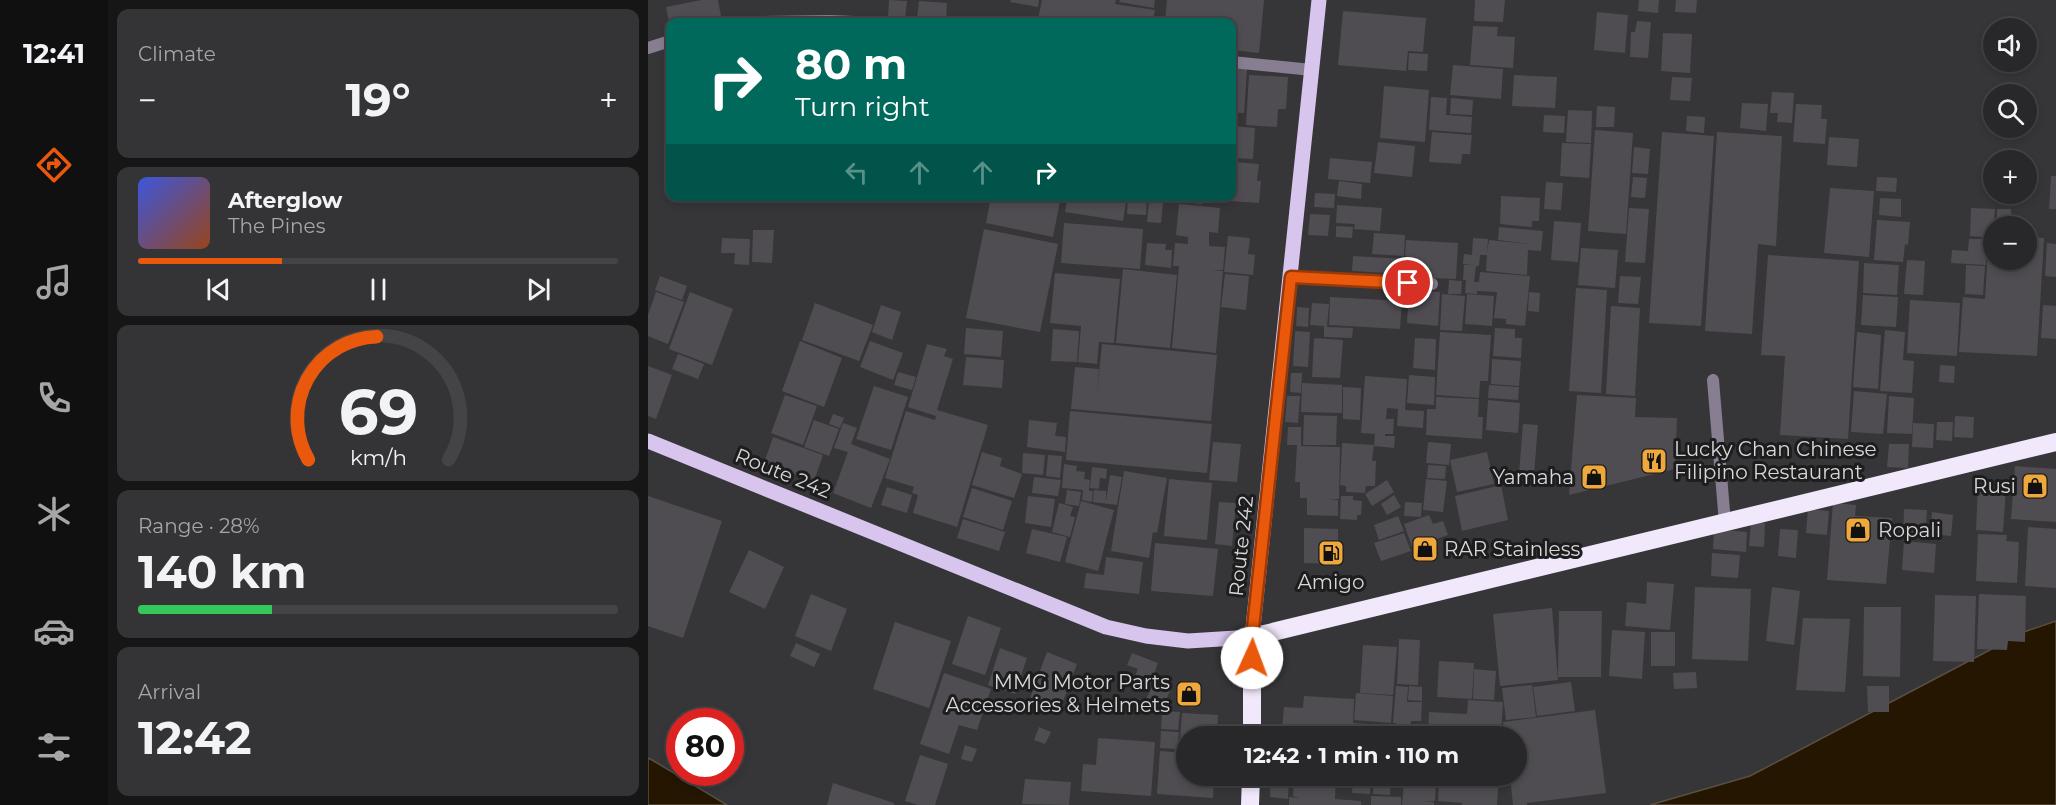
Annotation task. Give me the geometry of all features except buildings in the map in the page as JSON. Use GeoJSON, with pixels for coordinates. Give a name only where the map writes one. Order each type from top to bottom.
{"type":"FeatureCollection","features":[{"type":"Feature","properties":{"kind":"highway"},"geometry":{"type":"LineString","coordinates":[[1252,726],[1252,637],[2056,442]]}},
{"type":"Feature","properties":{"kind":"highway"},"geometry":{"type":"LineString","coordinates":[[1250,805],[1251,786]]}},
{"type":"Feature","properties":{"kind":"main road","name":"Route 242"},"geometry":{"type":"LineString","coordinates":[[648,441],[1106,627],[1146,636],[1188,641],[1252,637],[1319,0]]}},
{"type":"Feature","properties":{"kind":"street"},"geometry":{"type":"LineString","coordinates":[[648,48],[666,42]]}},
{"type":"Feature","properties":{"kind":"street"},"geometry":{"type":"LineString","coordinates":[[1236,62],[1312,70]]}},
{"type":"Feature","properties":{"kind":"street"},"geometry":{"type":"LineString","coordinates":[[1291,277],[1432,284]]}},
{"type":"Feature","properties":{"kind":"street"},"geometry":{"type":"LineString","coordinates":[[1713,380],[1725,523]]}},
{"type":"Feature","properties":{"kind":"shaded area"},"geometry":{"type":"Polygon","coordinates":[[[2056,621],[2056,805],[1650,805],[1750,776],[2024,632],[2056,621]]]}},
{"type":"Feature","properties":{"kind":"shaded area"},"geometry":{"type":"Polygon","coordinates":[[[648,758],[666,768],[666,786],[695,786],[727,805],[648,805],[648,758]]]}},
{"type":"Feature","properties":{"kind":"place","name":"Lucky Chan Chinese Filipino Restaurant"},"geometry":{"type":"Point","coordinates":[1654,461]}},
{"type":"Feature","properties":{"kind":"place","name":"Yamaha"},"geometry":{"type":"Point","coordinates":[1594,477]}},
{"type":"Feature","properties":{"kind":"place","name":"Rusi"},"geometry":{"type":"Point","coordinates":[2035,486]}},
{"type":"Feature","properties":{"kind":"place","name":"Ropali"},"geometry":{"type":"Point","coordinates":[1858,530]}},
{"type":"Feature","properties":{"kind":"place","name":"RAR Stainless"},"geometry":{"type":"Point","coordinates":[1425,549]}},
{"type":"Feature","properties":{"kind":"place","name":"Amigo"},"geometry":{"type":"Point","coordinates":[1331,553]}},
{"type":"Feature","properties":{"kind":"place","name":"MMG Motor Parts Accessories & Helmets"},"geometry":{"type":"Point","coordinates":[1189,694]}},
{"type":"Feature","properties":{"kind":"route"},"geometry":{"type":"LineString","coordinates":[[1252,658],[1252,637],[1291,277],[1408,283]]}}]}
